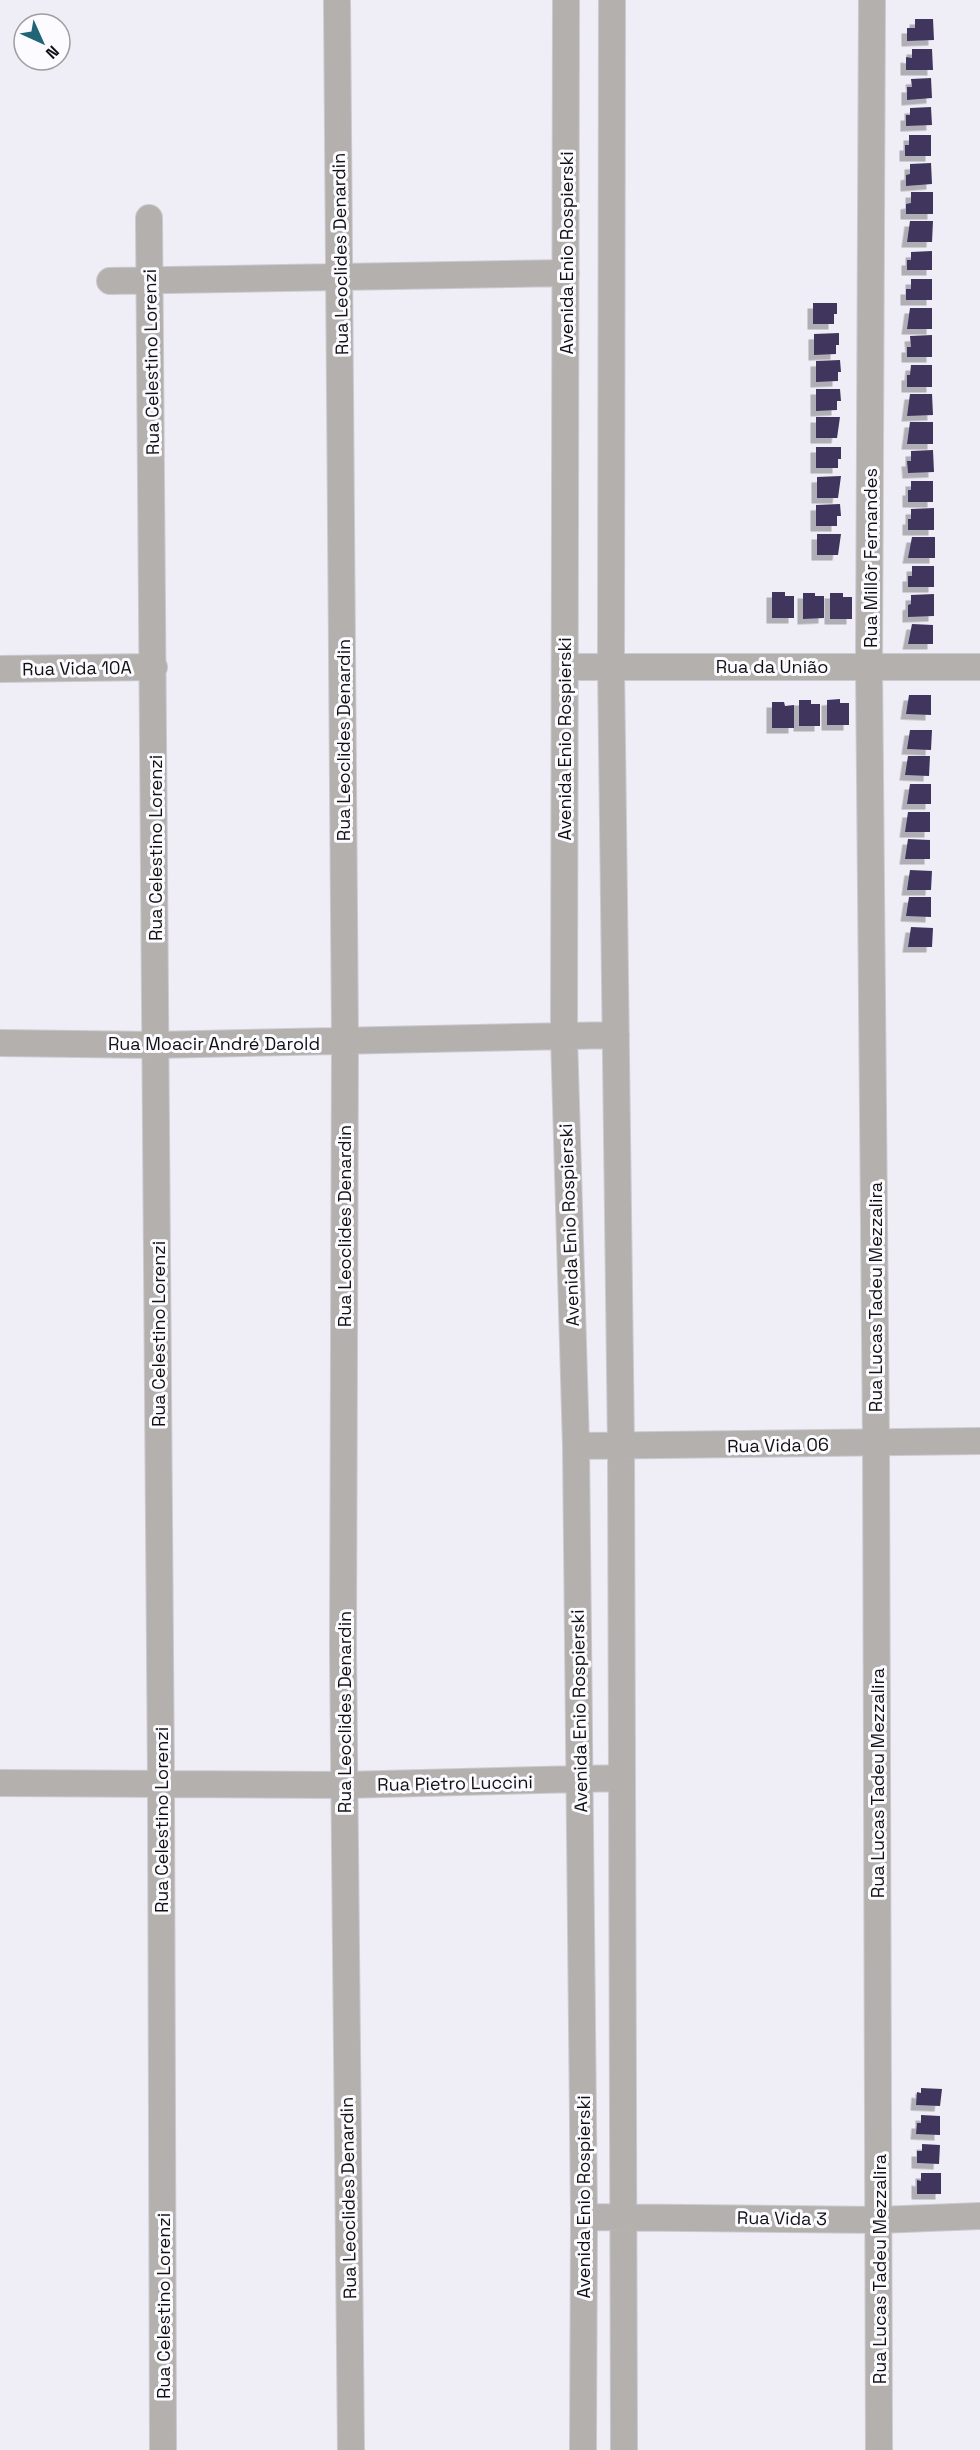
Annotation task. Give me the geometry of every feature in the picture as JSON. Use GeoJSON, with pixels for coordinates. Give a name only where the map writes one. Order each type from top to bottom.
{"type":"FeatureCollection","features":[{"type":"Feature","properties":{"kind":"street","name":"Avenida Enio Rospierski"},"geometry":{"type":"LineString","coordinates":[[566,0],[564,1036],[576,1446],[584,2217],[584,2450]]}},
{"type":"Feature","properties":{"kind":"street"},"geometry":{"type":"LineString","coordinates":[[612,0],[611,667],[621,1447],[624,2450]]}},
{"type":"Feature","properties":{"kind":"street","name":"Rua Millôr Fernandes"},"geometry":{"type":"LineString","coordinates":[[872,0],[869,666],[874,1116]]}},
{"type":"Feature","properties":{"kind":"street","name":"Rua Leoclides Denardin"},"geometry":{"type":"LineString","coordinates":[[337,2],[341,276],[345,1042],[344,1785],[351,2450]]}},
{"type":"Feature","properties":{"kind":"street","name":"Rua Celestino Lorenzi"},"geometry":{"type":"LineString","coordinates":[[149,218],[161,1782],[163,2450]]}},
{"type":"Feature","properties":{"kind":"street"},"geometry":{"type":"LineString","coordinates":[[110,280],[566,273]]}},
{"type":"Feature","properties":{"kind":"street","name":"Rua Vida 10A"},"geometry":{"type":"LineString","coordinates":[[0,669],[154,667]]}},
{"type":"Feature","properties":{"kind":"street","name":"Rua da União"},"geometry":{"type":"LineString","coordinates":[[565,667],[980,667]]}},
{"type":"Feature","properties":{"kind":"street","name":"Rua Moacir André Darold"},"geometry":{"type":"LineString","coordinates":[[0,1043],[155,1045],[616,1035]]}},
{"type":"Feature","properties":{"kind":"street","name":"Rua Lucas Tadeu Mezzalira"},"geometry":{"type":"LineString","coordinates":[[874,1116],[879,2450]]}},
{"type":"Feature","properties":{"kind":"street","name":"Rua Vida 06"},"geometry":{"type":"LineString","coordinates":[[576,1446],[980,1441]]}},
{"type":"Feature","properties":{"kind":"street","name":"Rua Pietro Luccini"},"geometry":{"type":"LineString","coordinates":[[0,1783],[161,1782],[344,1785],[621,1778]]}},
{"type":"Feature","properties":{"kind":"street","name":"Rua Vida 3"},"geometry":{"type":"LineString","coordinates":[[584,2217],[879,2220],[980,2216]]}},
{"type":"Feature","properties":{"kind":"building"},"geometry":{"type":"Polygon","coordinates":[[[915,19],[933,19],[934,40],[907,41],[907,28],[915,28],[915,19]]]}},
{"type":"Feature","properties":{"kind":"building"},"geometry":{"type":"Polygon","coordinates":[[[912,49],[932,49],[933,70],[906,70],[906,57],[912,58],[912,49]]]}},
{"type":"Feature","properties":{"kind":"building"},"geometry":{"type":"Polygon","coordinates":[[[931,78],[932,98],[907,100],[907,87],[912,87],[911,79],[931,78]]]}},
{"type":"Feature","properties":{"kind":"building"},"geometry":{"type":"Polygon","coordinates":[[[931,107],[932,125],[906,126],[906,115],[910,115],[910,108],[931,107]]]}},
{"type":"Feature","properties":{"kind":"building"},"geometry":{"type":"Polygon","coordinates":[[[909,135],[931,135],[931,156],[905,156],[905,145],[909,145],[909,135]]]}},
{"type":"Feature","properties":{"kind":"building"},"geometry":{"type":"Polygon","coordinates":[[[931,163],[932,184],[906,186],[906,175],[910,174],[910,164],[931,163]]]}},
{"type":"Feature","properties":{"kind":"building"},"geometry":{"type":"Polygon","coordinates":[[[911,192],[933,192],[933,214],[906,214],[906,204],[911,203],[911,192]]]}},
{"type":"Feature","properties":{"kind":"building"},"geometry":{"type":"Polygon","coordinates":[[[910,221],[933,221],[932,242],[907,242],[910,221]]]}},
{"type":"Feature","properties":{"kind":"building"},"geometry":{"type":"Polygon","coordinates":[[[932,251],[932,270],[907,270],[907,260],[911,260],[911,252],[932,251]]]}},
{"type":"Feature","properties":{"kind":"building"},"geometry":{"type":"Polygon","coordinates":[[[911,279],[932,279],[932,300],[906,300],[906,289],[911,289],[911,279]]]}},
{"type":"Feature","properties":{"kind":"building"},"geometry":{"type":"Polygon","coordinates":[[[813,303],[837,303],[834,324],[813,324],[813,303]]]}},
{"type":"Feature","properties":{"kind":"building"},"geometry":{"type":"Polygon","coordinates":[[[910,308],[932,308],[932,329],[907,329],[910,308]]]}},
{"type":"Feature","properties":{"kind":"building"},"geometry":{"type":"Polygon","coordinates":[[[839,333],[836,354],[814,355],[814,334],[839,333]]]}},
{"type":"Feature","properties":{"kind":"building"},"geometry":{"type":"Polygon","coordinates":[[[932,335],[932,357],[907,357],[907,347],[911,347],[910,336],[932,335]]]}},
{"type":"Feature","properties":{"kind":"building"},"geometry":{"type":"Polygon","coordinates":[[[840,360],[841,372],[838,372],[838,381],[816,382],[816,361],[840,360]]]}},
{"type":"Feature","properties":{"kind":"building"},"geometry":{"type":"Polygon","coordinates":[[[911,365],[932,365],[932,387],[907,387],[907,375],[910,375],[911,365]]]}},
{"type":"Feature","properties":{"kind":"building"},"geometry":{"type":"Polygon","coordinates":[[[816,389],[840,389],[841,401],[837,401],[837,410],[816,411],[816,389]]]}},
{"type":"Feature","properties":{"kind":"building"},"geometry":{"type":"Polygon","coordinates":[[[910,394],[932,394],[933,415],[907,416],[910,394]]]}},
{"type":"Feature","properties":{"kind":"building"},"geometry":{"type":"Polygon","coordinates":[[[816,417],[840,417],[837,438],[816,438],[816,417]]]}},
{"type":"Feature","properties":{"kind":"building"},"geometry":{"type":"Polygon","coordinates":[[[910,422],[933,422],[933,444],[907,444],[910,422]]]}},
{"type":"Feature","properties":{"kind":"building"},"geometry":{"type":"Polygon","coordinates":[[[816,447],[841,447],[838,468],[816,468],[816,447]]]}},
{"type":"Feature","properties":{"kind":"building"},"geometry":{"type":"Polygon","coordinates":[[[933,450],[934,472],[908,473],[907,461],[911,461],[911,451],[933,450]]]}},
{"type":"Feature","properties":{"kind":"building"},"geometry":{"type":"Polygon","coordinates":[[[841,476],[838,498],[817,498],[817,477],[841,476]]]}},
{"type":"Feature","properties":{"kind":"building"},"geometry":{"type":"Polygon","coordinates":[[[911,481],[933,481],[933,502],[908,502],[911,481]]]}},
{"type":"Feature","properties":{"kind":"building"},"geometry":{"type":"Polygon","coordinates":[[[840,504],[841,516],[837,516],[837,526],[816,526],[816,505],[840,504]]]}},
{"type":"Feature","properties":{"kind":"building"},"geometry":{"type":"Polygon","coordinates":[[[934,508],[934,530],[908,530],[911,509],[934,508]]]}},
{"type":"Feature","properties":{"kind":"building"},"geometry":{"type":"Polygon","coordinates":[[[817,534],[841,534],[838,555],[817,555],[817,534]]]}},
{"type":"Feature","properties":{"kind":"building"},"geometry":{"type":"Polygon","coordinates":[[[912,537],[935,537],[935,558],[908,558],[912,537]]]}},
{"type":"Feature","properties":{"kind":"building"},"geometry":{"type":"Polygon","coordinates":[[[912,566],[934,566],[934,587],[908,587],[908,576],[912,576],[912,566]]]}},
{"type":"Feature","properties":{"kind":"building"},"geometry":{"type":"Polygon","coordinates":[[[772,592],[785,592],[785,596],[794,596],[794,618],[772,618],[772,592]]]}},
{"type":"Feature","properties":{"kind":"building"},"geometry":{"type":"Polygon","coordinates":[[[803,593],[824,596],[824,618],[803,619],[803,593]]]}},
{"type":"Feature","properties":{"kind":"building"},"geometry":{"type":"Polygon","coordinates":[[[830,593],[843,593],[843,597],[852,597],[852,619],[830,619],[830,593]]]}},
{"type":"Feature","properties":{"kind":"building"},"geometry":{"type":"Polygon","coordinates":[[[934,594],[934,616],[908,617],[911,595],[934,594]]]}},
{"type":"Feature","properties":{"kind":"building"},"geometry":{"type":"Polygon","coordinates":[[[912,624],[933,625],[933,644],[908,644],[912,624]]]}},
{"type":"Feature","properties":{"kind":"building"},"geometry":{"type":"Polygon","coordinates":[[[909,695],[931,695],[931,715],[906,714],[909,695]]]}},
{"type":"Feature","properties":{"kind":"building"},"geometry":{"type":"Polygon","coordinates":[[[840,699],[840,703],[849,703],[849,725],[827,725],[827,700],[840,699]]]}},
{"type":"Feature","properties":{"kind":"building"},"geometry":{"type":"Polygon","coordinates":[[[799,700],[811,700],[811,704],[820,704],[820,726],[799,726],[799,700]]]}},
{"type":"Feature","properties":{"kind":"building"},"geometry":{"type":"Polygon","coordinates":[[[772,702],[784,702],[785,706],[794,705],[794,728],[772,728],[772,702]]]}},
{"type":"Feature","properties":{"kind":"building"},"geometry":{"type":"Polygon","coordinates":[[[910,730],[932,730],[931,750],[907,749],[910,730]]]}},
{"type":"Feature","properties":{"kind":"building"},"geometry":{"type":"Polygon","coordinates":[[[908,756],[930,756],[929,776],[905,775],[908,756]]]}},
{"type":"Feature","properties":{"kind":"building"},"geometry":{"type":"Polygon","coordinates":[[[910,784],[931,784],[931,804],[907,804],[910,784]]]}},
{"type":"Feature","properties":{"kind":"building"},"geometry":{"type":"Polygon","coordinates":[[[908,812],[930,812],[930,832],[905,832],[908,812]]]}},
{"type":"Feature","properties":{"kind":"building"},"geometry":{"type":"Polygon","coordinates":[[[908,839],[930,840],[930,859],[905,859],[908,839]]]}},
{"type":"Feature","properties":{"kind":"building"},"geometry":{"type":"Polygon","coordinates":[[[910,870],[932,871],[931,890],[907,890],[910,870]]]}},
{"type":"Feature","properties":{"kind":"building"},"geometry":{"type":"Polygon","coordinates":[[[909,897],[931,897],[931,917],[906,916],[909,897]]]}},
{"type":"Feature","properties":{"kind":"building"},"geometry":{"type":"Polygon","coordinates":[[[911,927],[933,928],[932,947],[908,947],[911,927]]]}},
{"type":"Feature","properties":{"kind":"building"},"geometry":{"type":"Polygon","coordinates":[[[921,2088],[942,2089],[940,2106],[916,2105],[917,2092],[921,2093],[921,2088]]]}},
{"type":"Feature","properties":{"kind":"building"},"geometry":{"type":"Polygon","coordinates":[[[921,2115],[940,2116],[940,2135],[916,2134],[917,2123],[921,2123],[921,2115]]]}},
{"type":"Feature","properties":{"kind":"building"},"geometry":{"type":"Polygon","coordinates":[[[922,2144],[940,2145],[939,2164],[917,2163],[917,2151],[922,2151],[922,2144]]]}},
{"type":"Feature","properties":{"kind":"building"},"geometry":{"type":"Polygon","coordinates":[[[921,2173],[941,2173],[941,2194],[917,2194],[917,2180],[921,2181],[921,2173]]]}}]}
